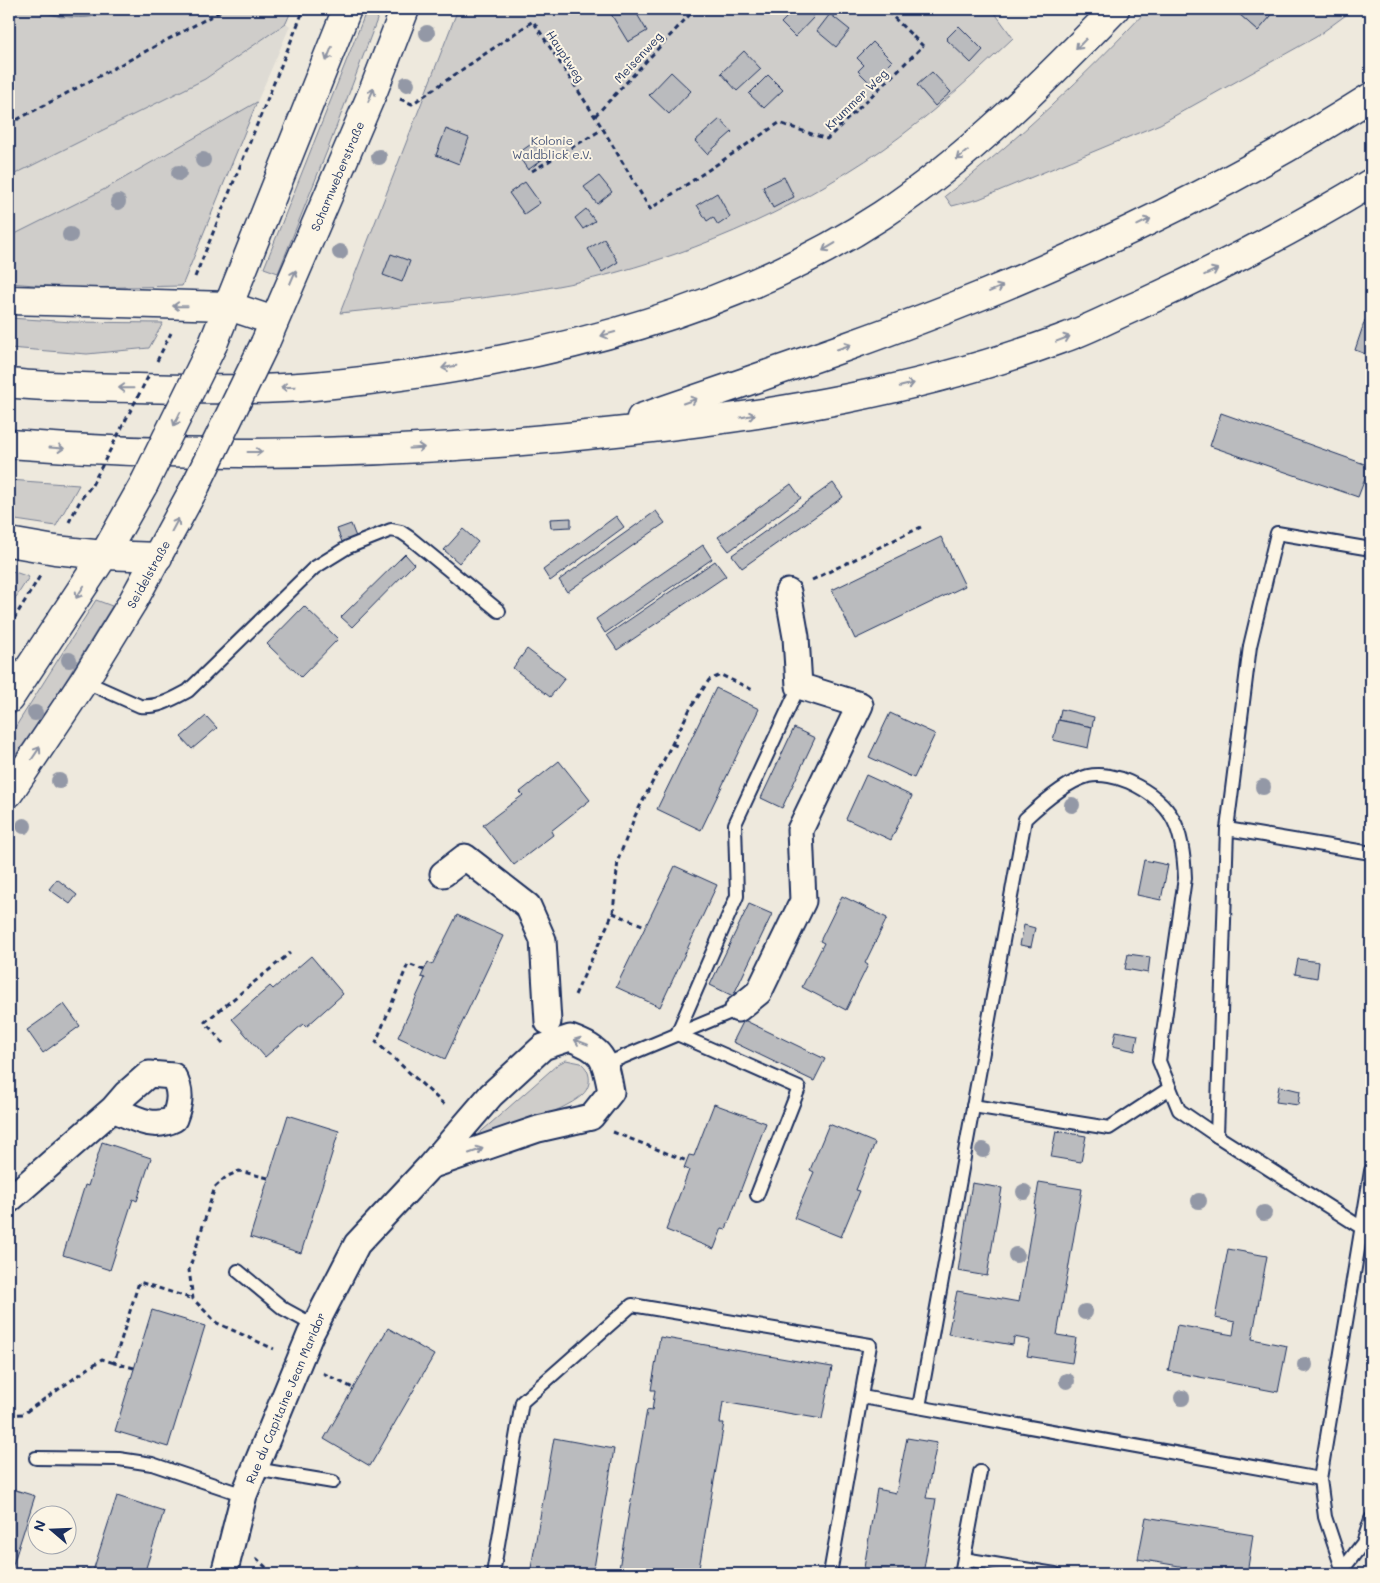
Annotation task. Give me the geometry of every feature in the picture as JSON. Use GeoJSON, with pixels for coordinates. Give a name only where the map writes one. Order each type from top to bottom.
{"type":"FeatureCollection","features":[{"type":"Feature","properties":{"kind":"main road"},"geometry":{"type":"LineString","coordinates":[[9,699],[104,555],[144,484],[213,344],[347,9]]}},
{"type":"Feature","properties":{"kind":"main road","name":"Scharnweberstraße"},"geometry":{"type":"LineString","coordinates":[[270,332],[374,89],[405,9]]}},
{"type":"Feature","properties":{"kind":"main road"},"geometry":{"type":"LineString","coordinates":[[9,383],[206,390],[312,386],[417,373],[520,354],[588,340],[655,322],[743,288],[819,252],[882,215],[935,177],[1002,122],[1115,9]]}},
{"type":"Feature","properties":{"kind":"main road"},"geometry":{"type":"LineString","coordinates":[[595,435],[887,332],[1084,252],[1212,189],[1317,132],[1371,98]]}},
{"type":"Feature","properties":{"kind":"main road"},"geometry":{"type":"LineString","coordinates":[[9,444],[107,451],[342,452],[479,445],[595,435],[735,419],[876,392],[976,368],[1064,339],[1241,257],[1371,183]]}},
{"type":"Feature","properties":{"kind":"main road"},"geometry":{"type":"LineString","coordinates":[[9,300],[229,306],[270,332]]}},
{"type":"Feature","properties":{"kind":"main road"},"geometry":{"type":"LineString","coordinates":[[655,322],[723,313]]}},
{"type":"Feature","properties":{"kind":"main road","name":"Seidelstraße"},"geometry":{"type":"LineString","coordinates":[[9,793],[84,681],[158,557],[196,485],[270,332]]}},
{"type":"Feature","properties":{"kind":"main road"},"geometry":{"type":"LineString","coordinates":[[9,542],[55,550],[104,555],[158,557]]}},
{"type":"Feature","properties":{"kind":"street"},"geometry":{"type":"LineString","coordinates":[[738,1009],[759,992],[803,901],[800,830],[860,705],[799,686],[796,637],[788,592]]}},
{"type":"Feature","properties":{"kind":"street"},"geometry":{"type":"LineString","coordinates":[[443,874],[465,858],[528,906],[543,940],[548,1033]]}},
{"type":"Feature","properties":{"kind":"street","name":"Rue du Capitaine Jean Maridor"},"geometry":{"type":"LineString","coordinates":[[224,1574],[244,1494],[315,1326],[357,1244],[430,1166],[491,1095],[544,1047],[548,1033],[592,1046],[606,1064]]}},
{"type":"Feature","properties":{"kind":"street"},"geometry":{"type":"LineString","coordinates":[[591,1117],[611,1092],[606,1064]]}},
{"type":"Feature","properties":{"kind":"street"},"geometry":{"type":"LineString","coordinates":[[9,1200],[114,1109]]}},
{"type":"Feature","properties":{"kind":"street","name":"Rue du Capitaine Jean Maridor"},"geometry":{"type":"LineString","coordinates":[[430,1166],[538,1129],[591,1117]]}},
{"type":"Feature","properties":{"kind":"lane"},"geometry":{"type":"LineString","coordinates":[[84,681],[140,706],[149,707],[169,701],[188,691],[314,568],[348,547],[391,530],[401,532],[410,538],[499,611]]}},
{"type":"Feature","properties":{"kind":"lane"},"geometry":{"type":"LineString","coordinates":[[1217,1136],[1227,829],[1250,646],[1277,533],[1371,549]]}},
{"type":"Feature","properties":{"kind":"lane"},"geometry":{"type":"LineString","coordinates":[[677,1034],[737,896],[735,824],[799,686]]}},
{"type":"Feature","properties":{"kind":"lane"},"geometry":{"type":"LineString","coordinates":[[919,1407],[1025,819],[1052,795],[1088,776],[1117,777],[1145,790],[1163,803],[1178,828],[1184,854],[1185,878],[1159,1061],[1179,1110],[1362,1228]]}},
{"type":"Feature","properties":{"kind":"lane"},"geometry":{"type":"LineString","coordinates":[[1227,829],[1371,853]]}},
{"type":"Feature","properties":{"kind":"lane"},"geometry":{"type":"LineString","coordinates":[[606,1064],[738,1009]]}},
{"type":"Feature","properties":{"kind":"lane"},"geometry":{"type":"LineString","coordinates":[[677,1034],[799,1088],[757,1195]]}},
{"type":"Feature","properties":{"kind":"lane"},"geometry":{"type":"LineString","coordinates":[[973,1106],[1109,1128],[1170,1088]]}},
{"type":"Feature","properties":{"kind":"lane"},"geometry":{"type":"LineString","coordinates":[[1343,1572],[1325,1517],[1320,1479],[1362,1228],[1369,1203],[1371,1171]]}},
{"type":"Feature","properties":{"kind":"lane"},"geometry":{"type":"LineString","coordinates":[[238,1271],[284,1309],[315,1326]]}},
{"type":"Feature","properties":{"kind":"lane"},"geometry":{"type":"LineString","coordinates":[[494,1574],[522,1402],[632,1305],[870,1344],[830,1574]]}},
{"type":"Feature","properties":{"kind":"lane"},"geometry":{"type":"LineString","coordinates":[[862,1397],[1320,1479]]}},
{"type":"Feature","properties":{"kind":"lane"},"geometry":{"type":"LineString","coordinates":[[36,1458],[119,1459],[152,1464],[244,1494]]}},
{"type":"Feature","properties":{"kind":"lane"},"geometry":{"type":"LineString","coordinates":[[255,1469],[333,1482]]}},
{"type":"Feature","properties":{"kind":"lane"},"geometry":{"type":"LineString","coordinates":[[961,1574],[980,1472]]}},
{"type":"Feature","properties":{"kind":"lane"},"geometry":{"type":"LineString","coordinates":[[1343,1572],[1364,1543],[1371,1519]]}},
{"type":"Feature","properties":{"kind":"lane"},"geometry":{"type":"LineString","coordinates":[[964,1559],[1055,1574]]}},
{"type":"Feature","properties":{"kind":"path"},"geometry":{"type":"LineString","coordinates":[[9,124],[225,9]]}},
{"type":"Feature","properties":{"kind":"path"},"geometry":{"type":"LineString","coordinates":[[164,347],[180,306],[189,291],[304,9]]}},
{"type":"Feature","properties":{"kind":"path","name":"Meisenweg"},"geometry":{"type":"LineString","coordinates":[[595,116],[695,9]]}},
{"type":"Feature","properties":{"kind":"path","name":"Krummer Weg"},"geometry":{"type":"LineString","coordinates":[[650,209],[779,123],[827,139],[923,46],[888,12]]}},
{"type":"Feature","properties":{"kind":"path","name":"Hauptweg"},"geometry":{"type":"LineString","coordinates":[[374,89],[412,104],[533,21],[595,116],[650,209]]}},
{"type":"Feature","properties":{"kind":"path"},"geometry":{"type":"LineString","coordinates":[[532,171],[603,129]]}},
{"type":"Feature","properties":{"kind":"path"},"geometry":{"type":"LineString","coordinates":[[92,484],[149,375]]}},
{"type":"Feature","properties":{"kind":"path"},"geometry":{"type":"LineString","coordinates":[[788,592],[922,527]]}},
{"type":"Feature","properties":{"kind":"path"},"geometry":{"type":"LineString","coordinates":[[574,997],[613,913],[618,860],[635,816],[672,744],[709,680],[721,675],[755,691]]}},
{"type":"Feature","properties":{"kind":"path"},"geometry":{"type":"LineString","coordinates":[[672,744],[680,747]]}},
{"type":"Feature","properties":{"kind":"path"},"geometry":{"type":"LineString","coordinates":[[613,913],[645,926]]}},
{"type":"Feature","properties":{"kind":"path"},"geometry":{"type":"LineString","coordinates":[[223,1043],[205,1022],[290,953]]}},
{"type":"Feature","properties":{"kind":"path"},"geometry":{"type":"LineString","coordinates":[[424,970],[408,964],[376,1042],[466,1124]]}},
{"type":"Feature","properties":{"kind":"path"},"geometry":{"type":"LineString","coordinates":[[591,1117],[603,1128],[687,1161]]}},
{"type":"Feature","properties":{"kind":"path"},"geometry":{"type":"LineString","coordinates":[[114,1363],[139,1282],[194,1299]]}},
{"type":"Feature","properties":{"kind":"path"},"geometry":{"type":"LineString","coordinates":[[9,1415],[23,1414],[102,1359],[134,1368]]}},
{"type":"Feature","properties":{"kind":"path"},"geometry":{"type":"LineString","coordinates":[[82,1574],[84,1569],[93,1570]]}},
{"type":"Feature","properties":{"kind":"shaded area"},"geometry":{"type":"Polygon","coordinates":[[[286,23],[290,26],[182,286],[9,283],[9,177],[205,79],[286,23]]]}},
{"type":"Feature","properties":{"kind":"green space"},"geometry":{"type":"Polygon","coordinates":[[[9,9],[32,9],[61,17],[108,13],[114,9],[292,9],[286,23],[205,79],[9,177],[9,9]]]}},
{"type":"Feature","properties":{"kind":"green space"},"geometry":{"type":"Polygon","coordinates":[[[367,9],[381,9],[329,146],[278,273],[264,268],[367,9]]]}},
{"type":"Feature","properties":{"kind":"green space","name":"Kolonie Waldblick e.V."},"geometry":{"type":"Polygon","coordinates":[[[458,9],[992,9],[1013,38],[934,110],[883,149],[811,194],[734,231],[695,247],[614,273],[544,289],[340,313],[458,9]]]}},
{"type":"Feature","properties":{"kind":"green space"},"geometry":{"type":"Polygon","coordinates":[[[1148,9],[1241,9],[1238,13],[1258,31],[1277,9],[1354,9],[1316,37],[1160,124],[979,199],[952,206],[945,196],[999,153],[1050,107],[1148,9]]]}},
{"type":"Feature","properties":{"kind":"green space"},"geometry":{"type":"Polygon","coordinates":[[[257,102],[182,286],[74,288],[9,283],[9,237],[105,189],[257,102]]]}},
{"type":"Feature","properties":{"kind":"green space"},"geometry":{"type":"Polygon","coordinates":[[[9,318],[73,322],[163,323],[149,348],[87,354],[9,348],[9,318]]]}},
{"type":"Feature","properties":{"kind":"green space"},"geometry":{"type":"Polygon","coordinates":[[[9,480],[79,485],[56,526],[9,519],[9,480]]]}},
{"type":"Feature","properties":{"kind":"green space"},"geometry":{"type":"Polygon","coordinates":[[[9,570],[29,577],[9,608],[9,570]]]}},
{"type":"Feature","properties":{"kind":"green space"},"geometry":{"type":"Polygon","coordinates":[[[96,600],[112,606],[60,690],[9,765],[9,737],[96,600]]]}},
{"type":"Feature","properties":{"kind":"green space"},"geometry":{"type":"Polygon","coordinates":[[[566,1060],[581,1063],[589,1075],[589,1084],[581,1096],[561,1108],[533,1120],[481,1140],[474,1138],[558,1064],[566,1060]]]}},
{"type":"Feature","properties":{"kind":"water"},"geometry":{"type":"Polygon","coordinates":[[[32,9],[114,9],[94,16],[73,17],[32,9]]]}},
{"type":"Feature","properties":{"kind":"building"},"geometry":{"type":"Polygon","coordinates":[[[608,9],[634,9],[647,31],[628,42],[608,9]]]}},
{"type":"Feature","properties":{"kind":"building"},"geometry":{"type":"Polygon","coordinates":[[[795,9],[806,9],[814,17],[795,37],[781,23],[795,9]]]}},
{"type":"Feature","properties":{"kind":"building"},"geometry":{"type":"Polygon","coordinates":[[[1241,9],[1277,9],[1258,31],[1238,13],[1241,9]]]}},
{"type":"Feature","properties":{"kind":"building"},"geometry":{"type":"Polygon","coordinates":[[[830,14],[850,30],[836,47],[817,31],[830,14]]]}},
{"type":"Feature","properties":{"kind":"building"},"geometry":{"type":"Polygon","coordinates":[[[959,26],[983,50],[971,63],[946,39],[959,26]]]}},
{"type":"Feature","properties":{"kind":"building"},"geometry":{"type":"Polygon","coordinates":[[[873,42],[892,61],[870,83],[858,71],[864,65],[857,58],[873,42]]]}},
{"type":"Feature","properties":{"kind":"building"},"geometry":{"type":"Polygon","coordinates":[[[744,51],[761,69],[737,91],[721,73],[744,51]]]}},
{"type":"Feature","properties":{"kind":"building"},"geometry":{"type":"Polygon","coordinates":[[[671,72],[691,91],[669,114],[649,95],[671,72]]]}},
{"type":"Feature","properties":{"kind":"building"},"geometry":{"type":"Polygon","coordinates":[[[932,72],[951,92],[935,106],[917,85],[932,72]]]}},
{"type":"Feature","properties":{"kind":"building"},"geometry":{"type":"Polygon","coordinates":[[[768,75],[783,90],[764,108],[749,94],[768,75]]]}},
{"type":"Feature","properties":{"kind":"building"},"geometry":{"type":"Polygon","coordinates":[[[720,119],[732,132],[707,154],[695,141],[720,119]]]}},
{"type":"Feature","properties":{"kind":"building"},"geometry":{"type":"Polygon","coordinates":[[[446,129],[469,138],[459,164],[436,155],[446,129]]]}},
{"type":"Feature","properties":{"kind":"building"},"geometry":{"type":"Polygon","coordinates":[[[537,140],[547,156],[528,170],[517,154],[537,140]]]}},
{"type":"Feature","properties":{"kind":"building"},"geometry":{"type":"Polygon","coordinates":[[[599,176],[612,192],[597,204],[584,187],[599,176]]]}},
{"type":"Feature","properties":{"kind":"building"},"geometry":{"type":"Polygon","coordinates":[[[784,177],[794,197],[773,208],[763,187],[784,177]]]}},
{"type":"Feature","properties":{"kind":"building"},"geometry":{"type":"Polygon","coordinates":[[[525,182],[540,203],[524,214],[509,193],[525,182]]]}},
{"type":"Feature","properties":{"kind":"building"},"geometry":{"type":"Polygon","coordinates":[[[717,193],[730,217],[718,225],[713,217],[707,221],[697,205],[717,193]]]}},
{"type":"Feature","properties":{"kind":"building"},"geometry":{"type":"Polygon","coordinates":[[[586,209],[595,221],[583,229],[575,218],[586,209]]]}},
{"type":"Feature","properties":{"kind":"building"},"geometry":{"type":"Polygon","coordinates":[[[604,239],[618,262],[602,272],[588,249],[604,239]]]}},
{"type":"Feature","properties":{"kind":"building"},"geometry":{"type":"Polygon","coordinates":[[[391,254],[410,261],[402,282],[383,275],[391,254]]]}},
{"type":"Feature","properties":{"kind":"building"},"geometry":{"type":"Polygon","coordinates":[[[1365,320],[1371,322],[1371,356],[1355,350],[1365,320]]]}},
{"type":"Feature","properties":{"kind":"building"},"geometry":{"type":"Polygon","coordinates":[[[1221,413],[1370,466],[1358,497],[1210,446],[1221,413]]]}},
{"type":"Feature","properties":{"kind":"building"},"geometry":{"type":"Polygon","coordinates":[[[833,483],[843,497],[742,568],[732,555],[833,483]]]}},
{"type":"Feature","properties":{"kind":"building"},"geometry":{"type":"Polygon","coordinates":[[[791,484],[801,498],[729,551],[718,537],[791,484]]]}},
{"type":"Feature","properties":{"kind":"building"},"geometry":{"type":"Polygon","coordinates":[[[656,511],[665,523],[567,592],[559,580],[656,511]]]}},
{"type":"Feature","properties":{"kind":"building"},"geometry":{"type":"Polygon","coordinates":[[[616,516],[624,527],[550,581],[543,570],[616,516]]]}},
{"type":"Feature","properties":{"kind":"building"},"geometry":{"type":"Polygon","coordinates":[[[571,518],[571,527],[551,528],[550,519],[571,518]]]}},
{"type":"Feature","properties":{"kind":"building"},"geometry":{"type":"Polygon","coordinates":[[[351,524],[356,537],[342,542],[337,529],[351,524]]]}},
{"type":"Feature","properties":{"kind":"building"},"geometry":{"type":"Polygon","coordinates":[[[463,529],[478,542],[459,563],[444,550],[463,529]]]}},
{"type":"Feature","properties":{"kind":"building"},"geometry":{"type":"Polygon","coordinates":[[[941,537],[965,586],[855,639],[832,590],[941,537]]]}},
{"type":"Feature","properties":{"kind":"building"},"geometry":{"type":"Polygon","coordinates":[[[703,545],[712,559],[605,633],[596,619],[703,545]]]}},
{"type":"Feature","properties":{"kind":"building"},"geometry":{"type":"Polygon","coordinates":[[[405,554],[414,564],[352,627],[341,617],[405,554]]]}},
{"type":"Feature","properties":{"kind":"building"},"geometry":{"type":"Polygon","coordinates":[[[715,561],[726,576],[617,650],[607,635],[715,561]]]}},
{"type":"Feature","properties":{"kind":"building"},"geometry":{"type":"Polygon","coordinates":[[[304,606],[338,639],[301,677],[267,644],[304,606]]]}},
{"type":"Feature","properties":{"kind":"building"},"geometry":{"type":"Polygon","coordinates":[[[527,649],[565,678],[550,697],[513,668],[527,649]]]}},
{"type":"Feature","properties":{"kind":"building"},"geometry":{"type":"Polygon","coordinates":[[[716,688],[759,709],[701,830],[657,809],[716,688]]]}},
{"type":"Feature","properties":{"kind":"building"},"geometry":{"type":"Polygon","coordinates":[[[1061,709],[1094,717],[1092,727],[1059,720],[1061,709]]]}},
{"type":"Feature","properties":{"kind":"building"},"geometry":{"type":"Polygon","coordinates":[[[890,713],[935,734],[914,778],[869,757],[890,713]]]}},
{"type":"Feature","properties":{"kind":"building"},"geometry":{"type":"Polygon","coordinates":[[[206,716],[217,728],[192,749],[181,737],[206,716]]]}},
{"type":"Feature","properties":{"kind":"building"},"geometry":{"type":"Polygon","coordinates":[[[1058,720],[1092,727],[1088,748],[1053,740],[1058,720]]]}},
{"type":"Feature","properties":{"kind":"building"},"geometry":{"type":"Polygon","coordinates":[[[794,728],[815,738],[782,808],[761,798],[794,728]]]}},
{"type":"Feature","properties":{"kind":"building"},"geometry":{"type":"Polygon","coordinates":[[[559,761],[590,800],[551,831],[553,835],[514,865],[483,825],[523,795],[520,792],[559,761]]]}},
{"type":"Feature","properties":{"kind":"building"},"geometry":{"type":"Polygon","coordinates":[[[866,775],[912,796],[891,840],[846,819],[866,775]]]}},
{"type":"Feature","properties":{"kind":"building"},"geometry":{"type":"Polygon","coordinates":[[[1144,860],[1168,865],[1161,900],[1137,895],[1144,860]]]}},
{"type":"Feature","properties":{"kind":"building"},"geometry":{"type":"Polygon","coordinates":[[[675,866],[717,885],[660,1007],[616,987],[675,866]]]}},
{"type":"Feature","properties":{"kind":"building"},"geometry":{"type":"Polygon","coordinates":[[[57,879],[77,895],[70,904],[49,889],[57,879]]]}},
{"type":"Feature","properties":{"kind":"building"},"geometry":{"type":"Polygon","coordinates":[[[842,896],[887,918],[865,963],[868,965],[846,1010],[802,987],[824,943],[820,941],[842,896]]]}},
{"type":"Feature","properties":{"kind":"building"},"geometry":{"type":"Polygon","coordinates":[[[749,904],[772,914],[733,996],[710,985],[749,904]]]}},
{"type":"Feature","properties":{"kind":"building"},"geometry":{"type":"Polygon","coordinates":[[[457,915],[503,936],[445,1059],[398,1037],[425,978],[421,977],[428,962],[432,965],[457,915]]]}},
{"type":"Feature","properties":{"kind":"building"},"geometry":{"type":"Polygon","coordinates":[[[1024,925],[1035,928],[1031,947],[1020,945],[1024,925]]]}},
{"type":"Feature","properties":{"kind":"building"},"geometry":{"type":"Polygon","coordinates":[[[1128,954],[1150,957],[1148,973],[1125,969],[1128,954]]]}},
{"type":"Feature","properties":{"kind":"building"},"geometry":{"type":"Polygon","coordinates":[[[311,956],[343,994],[306,1027],[303,1024],[265,1057],[232,1019],[270,986],[273,989],[311,956]]]}},
{"type":"Feature","properties":{"kind":"building"},"geometry":{"type":"Polygon","coordinates":[[[1298,959],[1319,962],[1317,978],[1295,974],[1298,959]]]}},
{"type":"Feature","properties":{"kind":"building"},"geometry":{"type":"Polygon","coordinates":[[[64,1004],[80,1026],[43,1053],[27,1030],[64,1004]]]}},
{"type":"Feature","properties":{"kind":"building"},"geometry":{"type":"Polygon","coordinates":[[[744,1020],[825,1059],[814,1081],[733,1042],[744,1020]]]}},
{"type":"Feature","properties":{"kind":"building"},"geometry":{"type":"Polygon","coordinates":[[[1116,1031],[1138,1035],[1135,1051],[1113,1046],[1116,1031]]]}},
{"type":"Feature","properties":{"kind":"building"},"geometry":{"type":"Polygon","coordinates":[[[1279,1086],[1300,1091],[1298,1105],[1276,1102],[1279,1086]]]}},
{"type":"Feature","properties":{"kind":"building"},"geometry":{"type":"Polygon","coordinates":[[[714,1104],[766,1123],[726,1229],[722,1228],[714,1249],[666,1230],[689,1170],[684,1168],[689,1155],[694,1156],[714,1104]]]}},
{"type":"Feature","properties":{"kind":"building"},"geometry":{"type":"Polygon","coordinates":[[[288,1115],[339,1131],[301,1253],[250,1237],[288,1115]]]}},
{"type":"Feature","properties":{"kind":"building"},"geometry":{"type":"Polygon","coordinates":[[[829,1124],[875,1143],[856,1190],[860,1191],[841,1237],[794,1218],[814,1172],[810,1170],[829,1124]]]}},
{"type":"Feature","properties":{"kind":"building"},"geometry":{"type":"Polygon","coordinates":[[[1056,1131],[1086,1136],[1081,1162],[1051,1157],[1056,1131]]]}},
{"type":"Feature","properties":{"kind":"building"},"geometry":{"type":"Polygon","coordinates":[[[102,1142],[151,1158],[137,1201],[133,1199],[110,1270],[63,1255],[85,1185],[88,1186],[102,1142]]]}},
{"type":"Feature","properties":{"kind":"building"},"geometry":{"type":"Polygon","coordinates":[[[1039,1182],[1082,1189],[1057,1335],[1076,1338],[1072,1363],[1027,1356],[1030,1340],[1014,1337],[1013,1345],[948,1334],[957,1291],[1019,1302],[1039,1182]]]}},
{"type":"Feature","properties":{"kind":"building"},"geometry":{"type":"Polygon","coordinates":[[[972,1183],[1002,1188],[987,1276],[958,1271],[972,1183]]]}},
{"type":"Feature","properties":{"kind":"building"},"geometry":{"type":"Polygon","coordinates":[[[1228,1249],[1267,1256],[1252,1339],[1287,1346],[1278,1392],[1168,1371],[1177,1325],[1233,1335],[1235,1322],[1215,1318],[1228,1249]]]}},
{"type":"Feature","properties":{"kind":"building"},"geometry":{"type":"Polygon","coordinates":[[[152,1310],[205,1326],[168,1447],[115,1431],[152,1310]]]}},
{"type":"Feature","properties":{"kind":"building"},"geometry":{"type":"Polygon","coordinates":[[[388,1328],[434,1355],[370,1466],[324,1439],[388,1328]]]}},
{"type":"Feature","properties":{"kind":"building"},"geometry":{"type":"Polygon","coordinates":[[[660,1337],[832,1367],[822,1419],[723,1402],[720,1423],[724,1423],[698,1574],[618,1574],[647,1410],[652,1411],[655,1390],[651,1390],[660,1337]]]}},
{"type":"Feature","properties":{"kind":"building"},"geometry":{"type":"Polygon","coordinates":[[[554,1438],[614,1449],[593,1574],[530,1574],[554,1438]]]}},
{"type":"Feature","properties":{"kind":"building"},"geometry":{"type":"Polygon","coordinates":[[[907,1438],[937,1443],[926,1498],[936,1499],[923,1574],[863,1574],[877,1489],[896,1493],[907,1438]]]}},
{"type":"Feature","properties":{"kind":"building"},"geometry":{"type":"Polygon","coordinates":[[[9,1488],[35,1496],[32,1506],[28,1506],[28,1518],[9,1574],[9,1488]]]}},
{"type":"Feature","properties":{"kind":"building"},"geometry":{"type":"Polygon","coordinates":[[[117,1496],[164,1511],[144,1574],[92,1574],[117,1496]]]}},
{"type":"Feature","properties":{"kind":"building"},"geometry":{"type":"Polygon","coordinates":[[[1146,1517],[1253,1535],[1247,1574],[1197,1574],[1197,1569],[1138,1559],[1146,1517]]]}},
{"type":"Feature","properties":{"kind":"building"},"geometry":{"type":"Polygon","coordinates":[[[356,1566],[364,1574],[347,1574],[356,1566]]]}}]}
